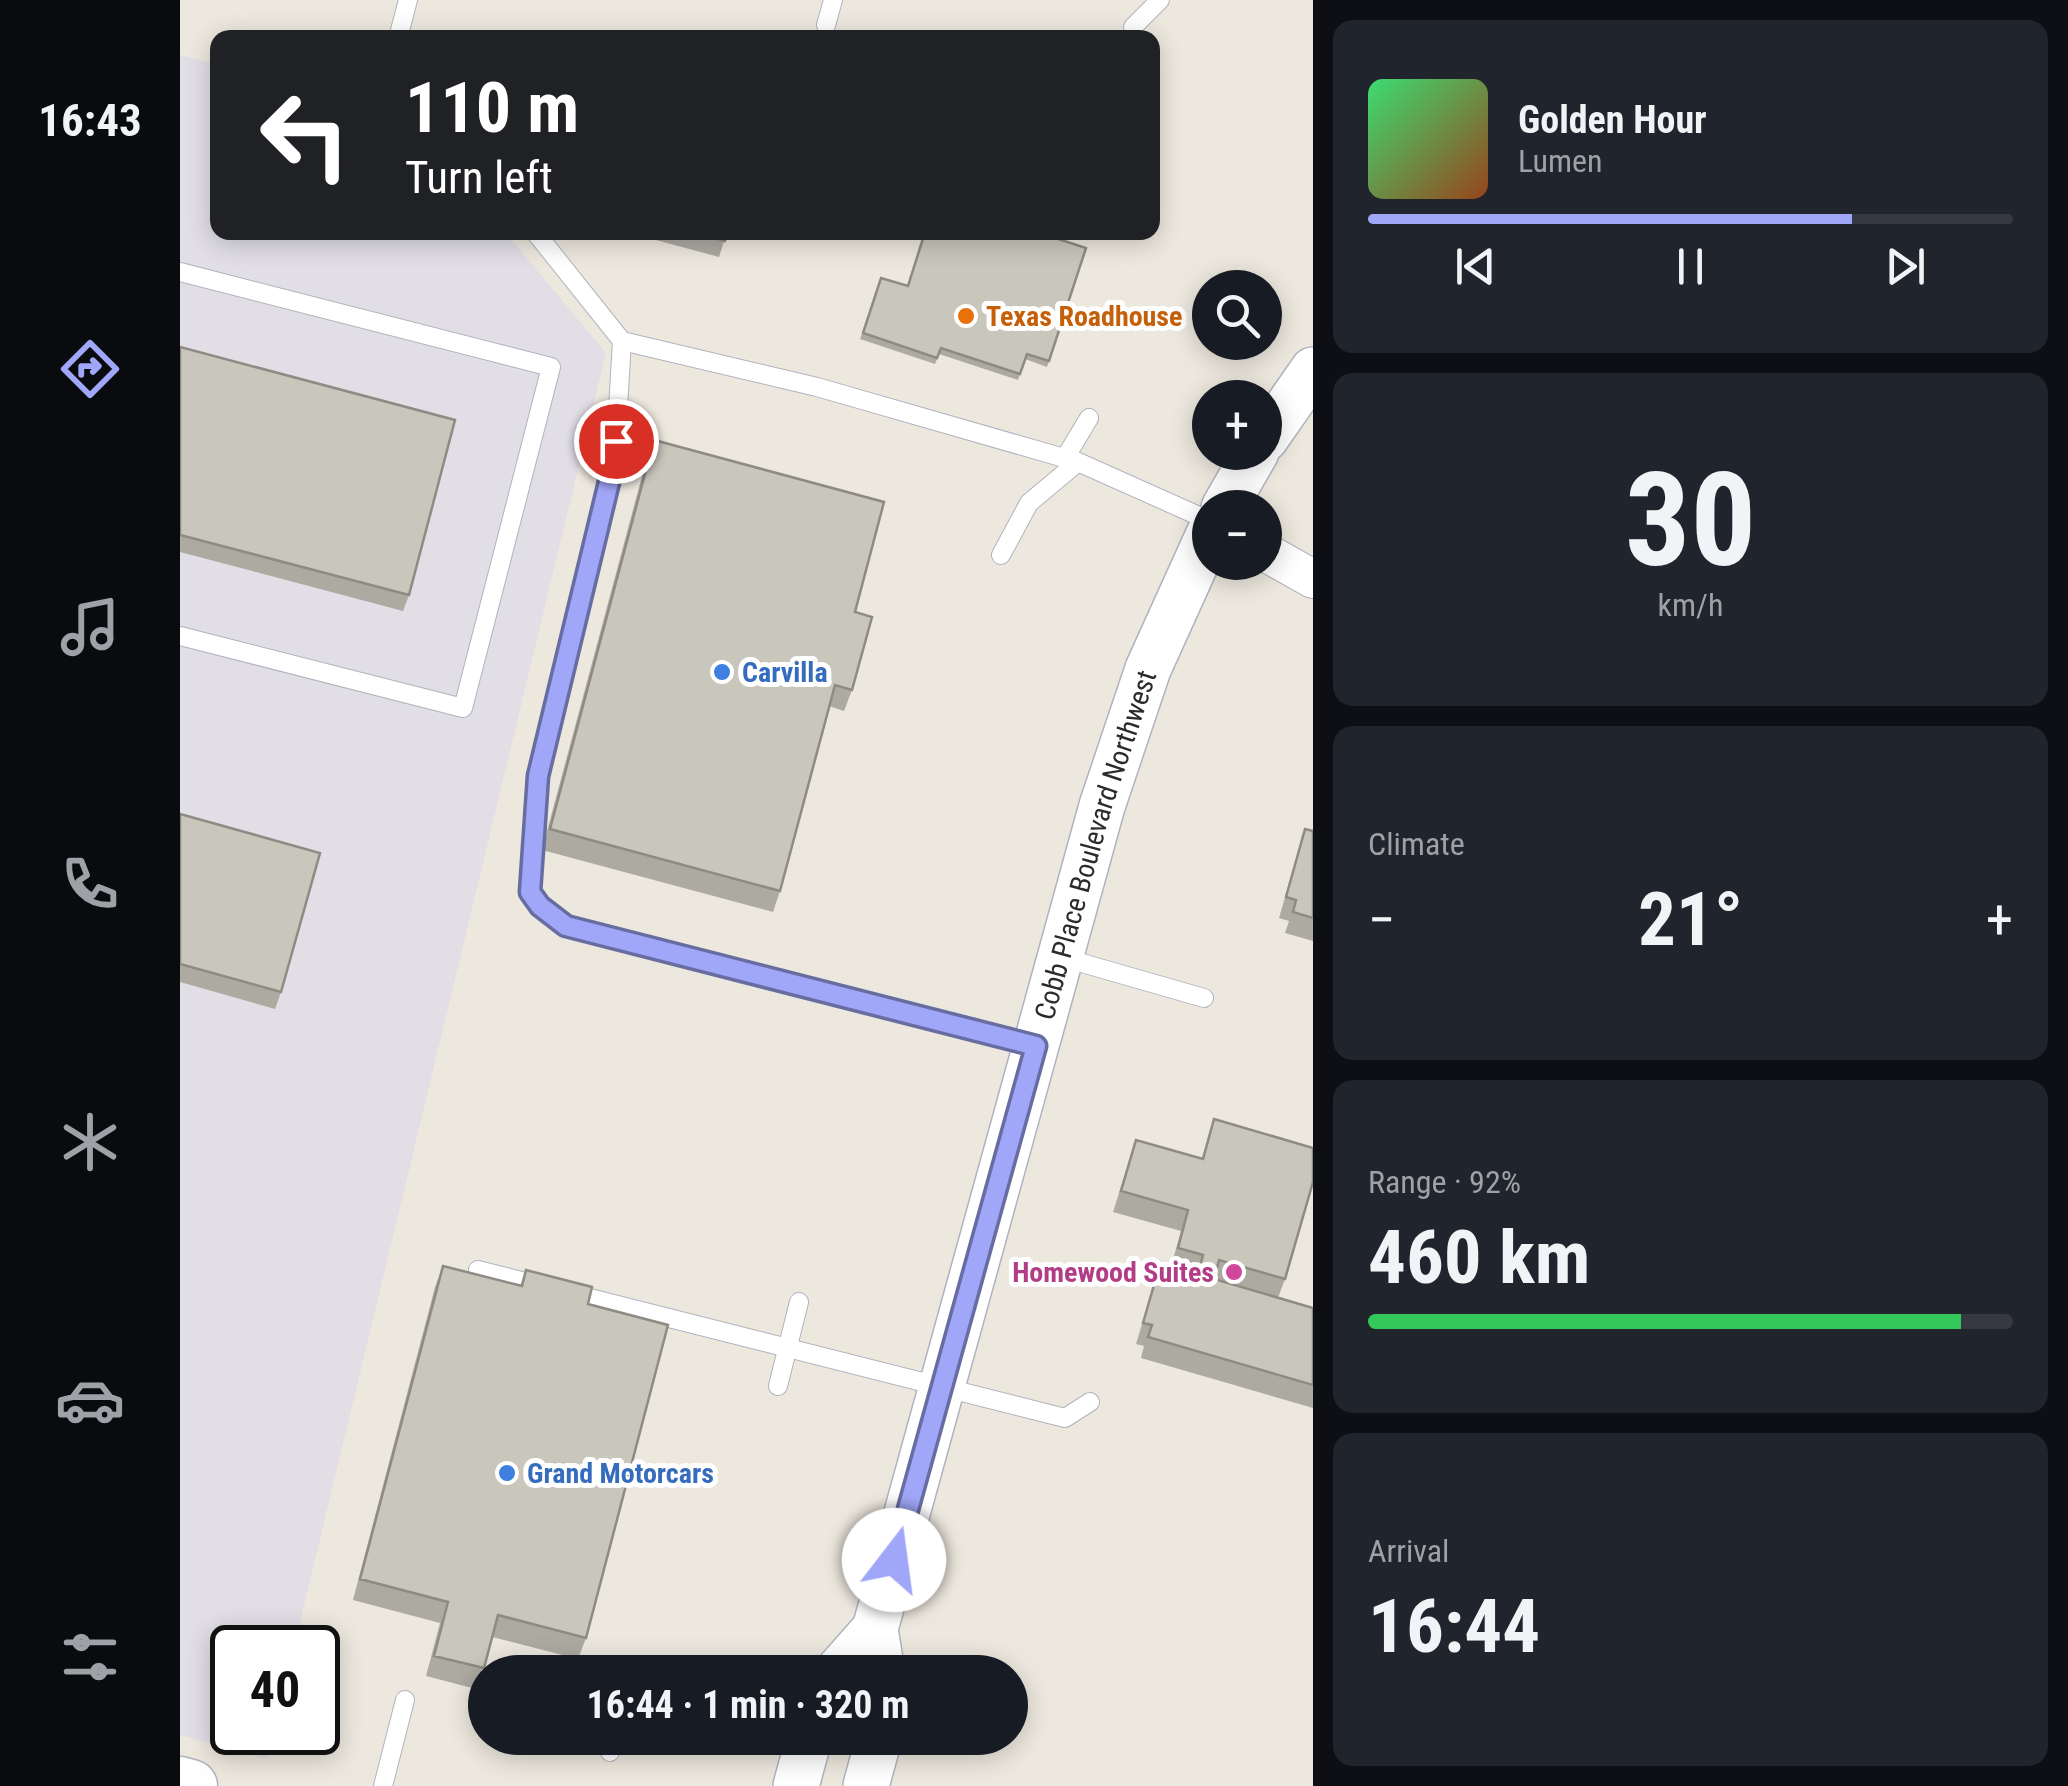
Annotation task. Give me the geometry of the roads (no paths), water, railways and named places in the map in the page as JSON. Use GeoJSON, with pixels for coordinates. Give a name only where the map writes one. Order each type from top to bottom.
{"type":"FeatureCollection","features":[{"type":"Feature","properties":{"kind":"main road"},"geometry":{"type":"LineString","coordinates":[[180,1783],[191,1786]]}},
{"type":"Feature","properties":{"kind":"street"},"geometry":{"type":"LineString","coordinates":[[1282,415],[1313,370]]}},
{"type":"Feature","properties":{"kind":"street"},"geometry":{"type":"LineString","coordinates":[[1282,562],[1313,579]]}},
{"type":"Feature","properties":{"kind":"street","name":"Cobb Place Boulevard Northwest"},"geometry":{"type":"LineString","coordinates":[[878,1651],[940,1388],[1102,806],[1148,669],[1192,572]]}},
{"type":"Feature","properties":{"kind":"street"},"geometry":{"type":"LineString","coordinates":[[796,1786],[804,1755]]}},
{"type":"Feature","properties":{"kind":"street"},"geometry":{"type":"LineString","coordinates":[[866,1786],[874,1755]]}},
{"type":"Feature","properties":{"kind":"lane"},"geometry":{"type":"LineString","coordinates":[[400,30],[408,0]]}},
{"type":"Feature","properties":{"kind":"lane"},"geometry":{"type":"LineString","coordinates":[[826,25],[833,0]]}},
{"type":"Feature","properties":{"kind":"lane"},"geometry":{"type":"LineString","coordinates":[[1133,27],[1160,0]]}},
{"type":"Feature","properties":{"kind":"lane"},"geometry":{"type":"LineString","coordinates":[[541,240],[622,341],[817,387],[1072,460],[1192,513]]}},
{"type":"Feature","properties":{"kind":"lane"},"geometry":{"type":"LineString","coordinates":[[180,272],[551,367],[463,708],[180,636]]}},
{"type":"Feature","properties":{"kind":"lane"},"geometry":{"type":"LineString","coordinates":[[622,341],[610,478],[538,776],[530,892],[540,906],[566,926],[1036,1046]]}},
{"type":"Feature","properties":{"kind":"lane"},"geometry":{"type":"LineString","coordinates":[[1001,555],[1029,503],[1072,460],[1089,418]]}},
{"type":"Feature","properties":{"kind":"lane"},"geometry":{"type":"LineString","coordinates":[[1060,957],[1204,998]]}},
{"type":"Feature","properties":{"kind":"lane"},"geometry":{"type":"LineString","coordinates":[[478,1270],[1065,1418],[1090,1402]]}},
{"type":"Feature","properties":{"kind":"lane"},"geometry":{"type":"LineString","coordinates":[[778,1386],[799,1302]]}},
{"type":"Feature","properties":{"kind":"lane"},"geometry":{"type":"LineString","coordinates":[[383,1786],[405,1700]]}},
{"type":"Feature","properties":{"kind":"place","name":"Texas Roadhouse"},"geometry":{"type":"Point","coordinates":[966,316]}},
{"type":"Feature","properties":{"kind":"place","name":"Carvilla"},"geometry":{"type":"Point","coordinates":[722,672]}},
{"type":"Feature","properties":{"kind":"place","name":"Homewood Suites"},"geometry":{"type":"Point","coordinates":[1234,1272]}},
{"type":"Feature","properties":{"kind":"place","name":"Grand Motorcars"},"geometry":{"type":"Point","coordinates":[507,1473]}}]}
